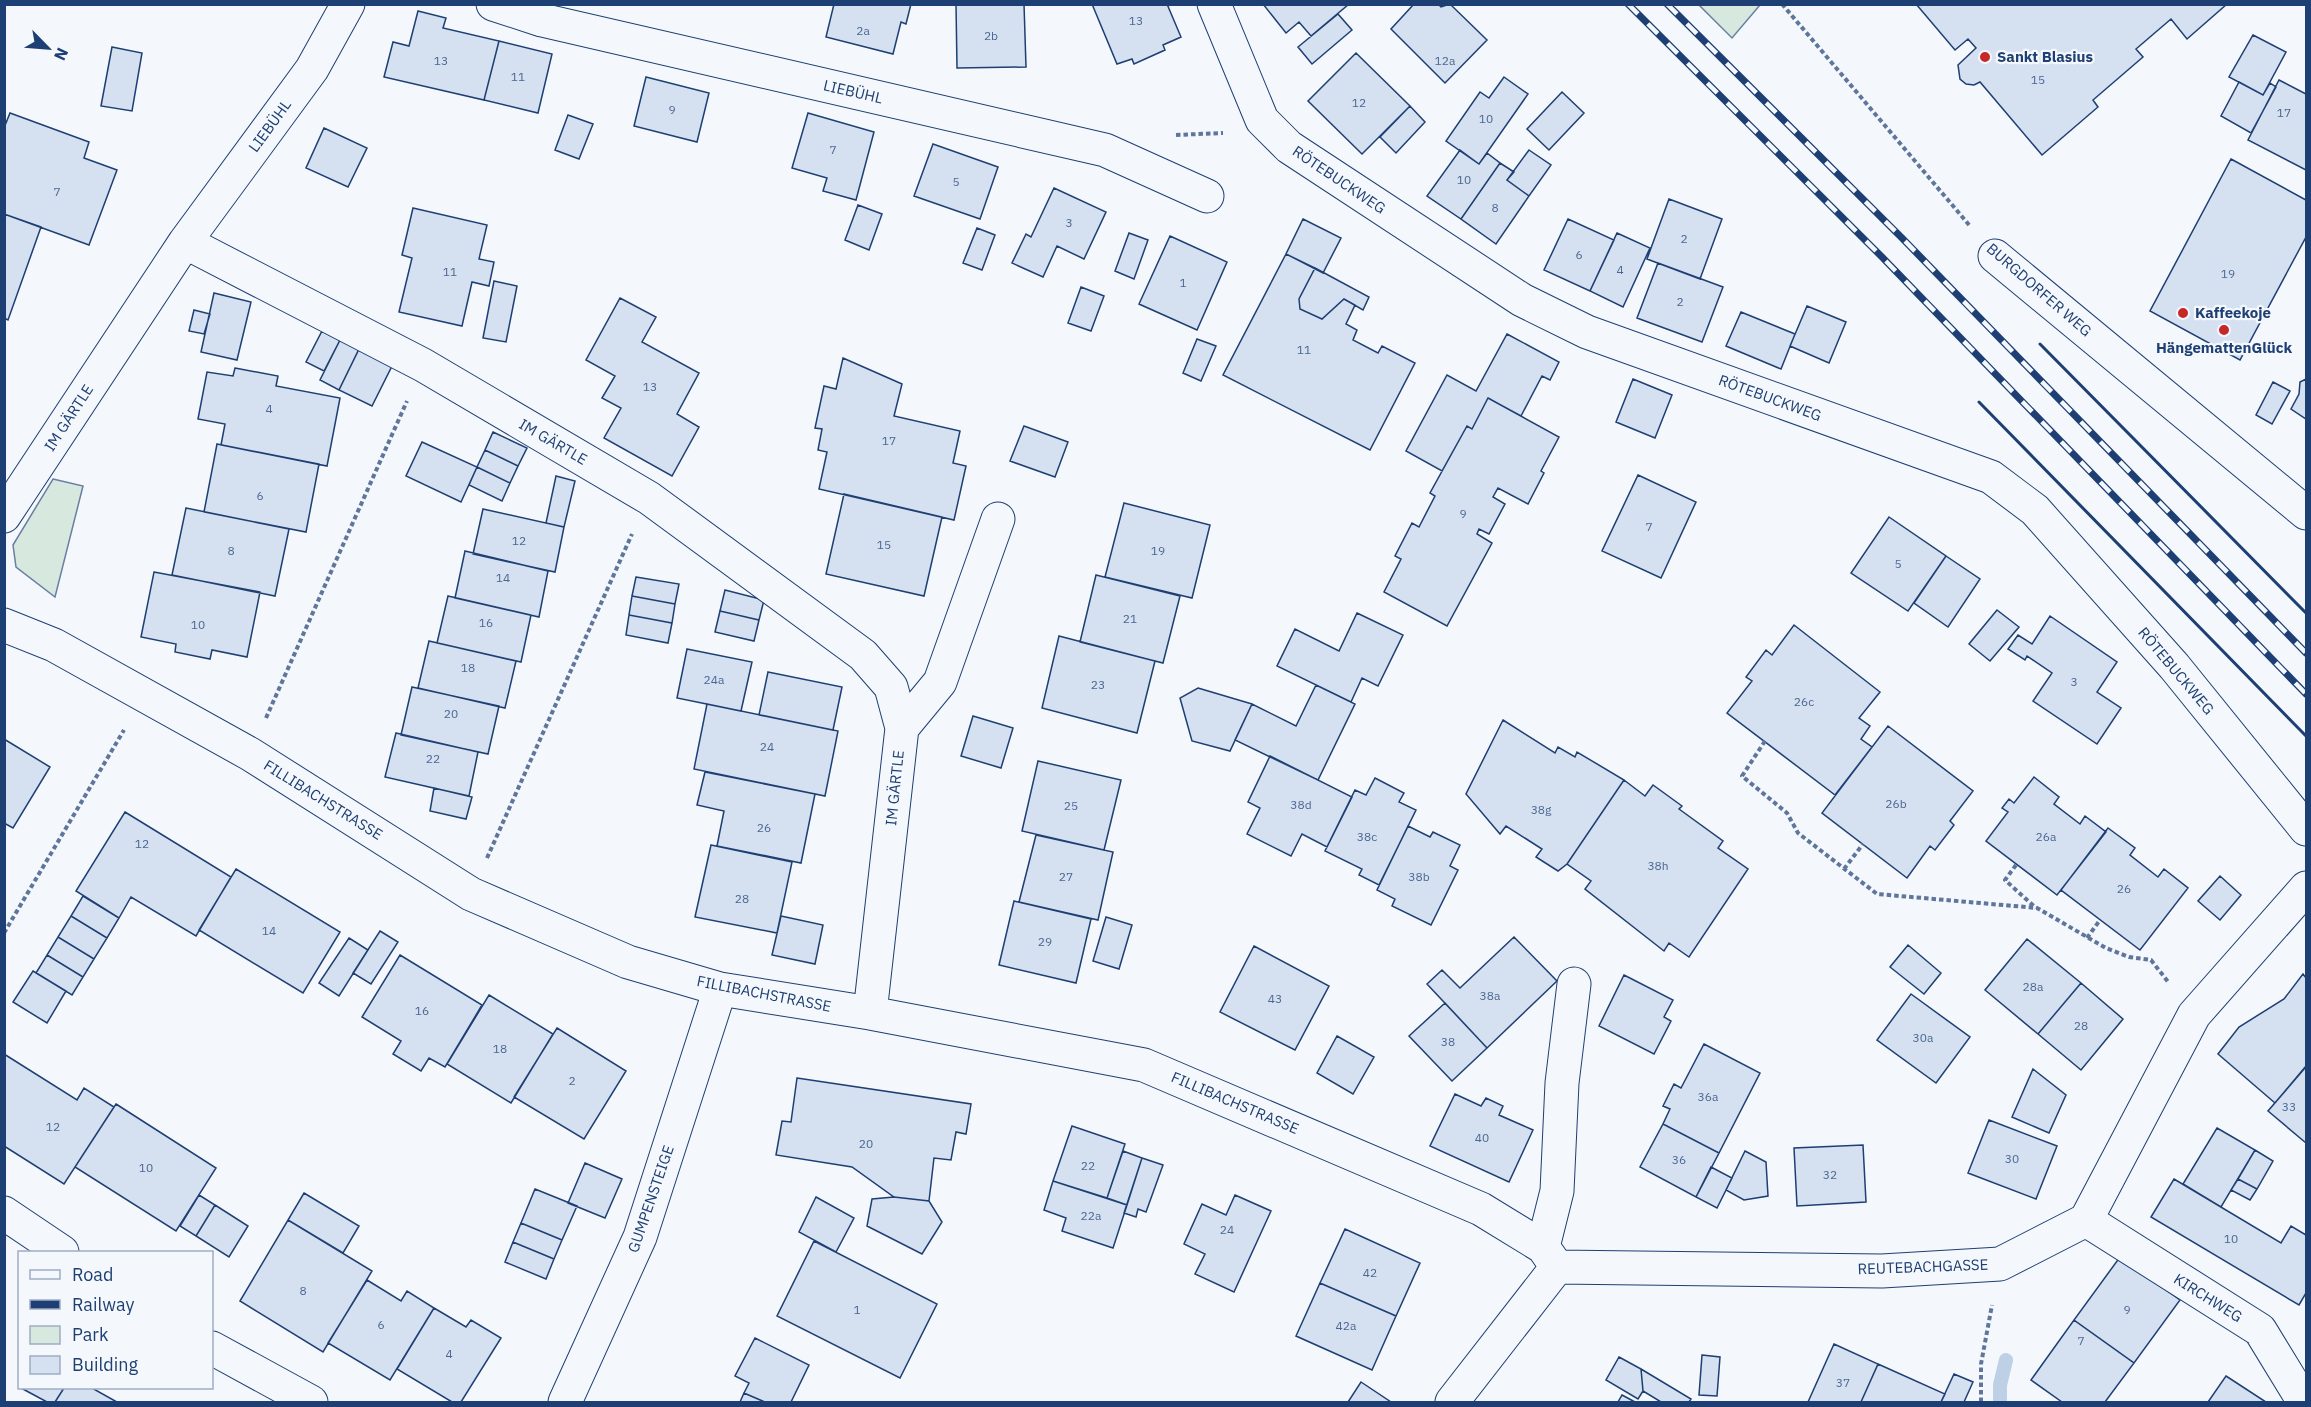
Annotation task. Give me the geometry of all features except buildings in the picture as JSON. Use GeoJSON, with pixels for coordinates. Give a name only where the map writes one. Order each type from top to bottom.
{"type":"FeatureCollection","features":[{"type":"Feature","properties":{"kind":"street","name":"LIEBÜHL"},"geometry":{"type":"LineString","coordinates":[[185,242],[312,69],[348,4]]}},
{"type":"Feature","properties":{"kind":"street","name":"LIEBÜHL"},"geometry":{"type":"LineString","coordinates":[[493,4],[542,20],[1105,150],[1207,196]]}},
{"type":"Feature","properties":{"kind":"street","name":"RÖTEBUCKWEG"},"geometry":{"type":"LineString","coordinates":[[1214,4],[1262,120],[1289,147],[1522,300],[1587,332],[1991,477],[2035,510],[2174,666],[2307,829]]}},
{"type":"Feature","properties":{"kind":"street","name":"IM GÄRTLE"},"geometry":{"type":"LineString","coordinates":[[4,516],[185,242],[423,365],[649,498],[863,655],[891,687],[902,728],[870,1013]]}},
{"type":"Feature","properties":{"kind":"street","name":"BURGDORFER WEG"},"geometry":{"type":"LineString","coordinates":[[1995,256],[2307,513]]}},
{"type":"Feature","properties":{"kind":"street"},"geometry":{"type":"LineString","coordinates":[[902,728],[940,682],[998,519]]}},
{"type":"Feature","properties":{"kind":"street","name":"FILLIBACHSTRASSE"},"geometry":{"type":"LineString","coordinates":[[4,625],[54,645],[250,754],[471,894],[628,962],[720,988],[870,1013],[1144,1065],[1481,1209],[1550,1257]]}},
{"type":"Feature","properties":{"kind":"street"},"geometry":{"type":"LineString","coordinates":[[2086,1220],[2194,1015],[2307,888]]}},
{"type":"Feature","properties":{"kind":"street"},"geometry":{"type":"LineString","coordinates":[[1452,1402],[1550,1257],[1557,1191],[1562,1083],[1574,984]]}},
{"type":"Feature","properties":{"kind":"street","name":"GUMPENSTEIGE"},"geometry":{"type":"LineString","coordinates":[[565,1402],[640,1237],[720,988]]}},
{"type":"Feature","properties":{"kind":"street"},"geometry":{"type":"LineString","coordinates":[[4,1213],[61,1251]]}},
{"type":"Feature","properties":{"kind":"street","name":"REUTEBACHGASSE"},"geometry":{"type":"LineString","coordinates":[[1550,1257],[1882,1270],[2000,1264],[2086,1220]]}},
{"type":"Feature","properties":{"kind":"street","name":"KIRCHWEG"},"geometry":{"type":"LineString","coordinates":[[2086,1220],[2260,1330],[2304,1402]]}},
{"type":"Feature","properties":{"kind":"street"},"geometry":{"type":"LineString","coordinates":[[213,1349],[311,1402]]}},
{"type":"Feature","properties":{"kind":"path","name":"BURGDORFER WEG"},"geometry":{"type":"LineString","coordinates":[[1782,4],[1995,256]]}},
{"type":"Feature","properties":{"kind":"path"},"geometry":{"type":"LineString","coordinates":[[1174,135],[1242,132],[1262,120]]}},
{"type":"Feature","properties":{"kind":"path"},"geometry":{"type":"LineString","coordinates":[[250,754],[423,365]]}},
{"type":"Feature","properties":{"kind":"path"},"geometry":{"type":"LineString","coordinates":[[471,894],[649,498]]}},
{"type":"Feature","properties":{"kind":"path"},"geometry":{"type":"LineString","coordinates":[[4,933],[145,694]]}},
{"type":"Feature","properties":{"kind":"path"},"geometry":{"type":"LineString","coordinates":[[1765,741],[1742,776],[1787,813],[1798,833],[1877,894],[2037,908]]}},
{"type":"Feature","properties":{"kind":"path"},"geometry":{"type":"LineString","coordinates":[[1844,869],[1863,844]]}},
{"type":"Feature","properties":{"kind":"path"},"geometry":{"type":"LineString","coordinates":[[2016,865],[2005,880],[2037,908],[2086,938],[2129,957],[2151,960],[2194,1015]]}},
{"type":"Feature","properties":{"kind":"path"},"geometry":{"type":"LineString","coordinates":[[2086,938],[2100,920]]}},
{"type":"Feature","properties":{"kind":"path"},"geometry":{"type":"LineString","coordinates":[[1981,1402],[1982,1364],[2000,1264]]}},
{"type":"Feature","properties":{"kind":"green space"},"geometry":{"type":"Polygon","coordinates":[[[1699,5],[1760,5],[1732,38],[1699,5]]]}},
{"type":"Feature","properties":{"kind":"green space"},"geometry":{"type":"Polygon","coordinates":[[[53,479],[83,486],[55,597],[16,567],[13,545],[53,479]]]}},
{"type":"Feature","properties":{"kind":"waterway"},"geometry":{"type":"LineString","coordinates":[[2000,1402],[2000,1385],[2006,1360]]}},
{"type":"Feature","properties":{"kind":"railway"},"geometry":{"type":"LineString","coordinates":[[1628,4],[1882,257],[2306,694]]}},
{"type":"Feature","properties":{"kind":"railway"},"geometry":{"type":"LineString","coordinates":[[1667,4],[1902,238],[2306,653]]}},
{"type":"Feature","properties":{"kind":"wall"},"geometry":{"type":"LineString","coordinates":[[2040,344],[2306,613]]}},
{"type":"Feature","properties":{"kind":"wall"},"geometry":{"type":"LineString","coordinates":[[1979,402],[2306,736]]}},
{"type":"Feature","properties":{"kind":"place","name":"Sankt Blasius"},"geometry":{"type":"Point","coordinates":[1985,57]}},
{"type":"Feature","properties":{"kind":"place","name":"Kaffeekoje"},"geometry":{"type":"Point","coordinates":[2183,313]}},
{"type":"Feature","properties":{"kind":"place","name":"HängemattenGlück"},"geometry":{"type":"Point","coordinates":[2224,330]}}]}
